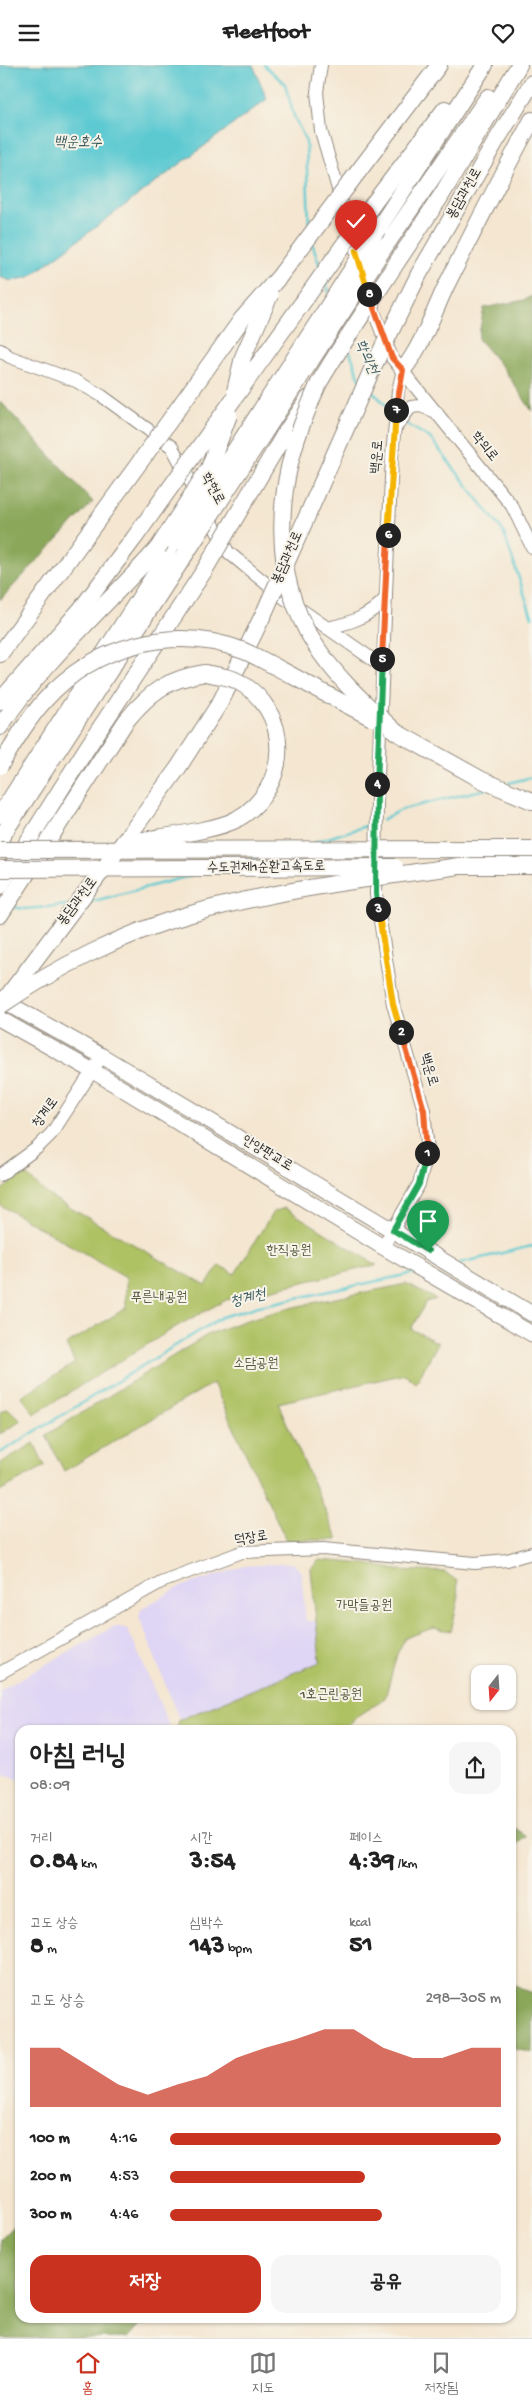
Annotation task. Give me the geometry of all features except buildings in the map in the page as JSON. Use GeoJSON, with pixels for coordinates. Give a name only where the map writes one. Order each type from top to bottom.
{"type":"FeatureCollection","features":[{"type":"Feature","properties":{"kind":"highway"},"geometry":{"type":"LineString","coordinates":[[0,653],[242,319],[279,277],[439,65]]}},
{"type":"Feature","properties":{"kind":"highway"},"geometry":{"type":"LineString","coordinates":[[0,727],[5,706],[135,537],[373,204],[478,65]]}},
{"type":"Feature","properties":{"kind":"highway"},"geometry":{"type":"LineString","coordinates":[[0,839],[53,746],[175,543],[485,65]]}},
{"type":"Feature","properties":{"kind":"highway"},"geometry":{"type":"LineString","coordinates":[[0,815],[53,746],[183,558],[386,245],[510,65]]}},
{"type":"Feature","properties":{"kind":"highway"},"geometry":{"type":"LineString","coordinates":[[0,886],[85,751],[204,571],[284,435],[441,196],[519,65]]}},
{"type":"Feature","properties":{"kind":"highway","name":"봉담과천로"},"geometry":{"type":"LineString","coordinates":[[0,1006],[178,768],[220,701],[265,611],[374,365],[419,274],[532,83]]}},
{"type":"Feature","properties":{"kind":"highway"},"geometry":{"type":"LineString","coordinates":[[403,370],[414,356],[425,329],[492,192],[532,120]]}},
{"type":"Feature","properties":{"kind":"highway"},"geometry":{"type":"LineString","coordinates":[[5,706],[58,655],[119,592],[158,548],[209,468],[228,420],[243,357],[279,277]]}},
{"type":"Feature","properties":{"kind":"highway"},"geometry":{"type":"LineString","coordinates":[[318,385],[289,461],[283,497],[282,537],[289,583],[298,612],[314,642],[335,673],[396,732]]}},
{"type":"Feature","properties":{"kind":"highway"},"geometry":{"type":"LineString","coordinates":[[0,766],[26,723],[62,682],[84,667],[115,650],[149,641],[199,642],[243,651],[482,780],[532,801]]}},
{"type":"Feature","properties":{"kind":"highway"},"geometry":{"type":"LineString","coordinates":[[0,915],[112,743],[142,701],[161,686],[182,677],[205,673],[234,679],[252,691],[268,710],[276,729],[278,749],[276,772],[266,795],[253,808],[236,820],[92,850]]}},
{"type":"Feature","properties":{"kind":"highway","name":"수도권제1순환고속도로"},"geometry":{"type":"LineString","coordinates":[[0,850],[532,849]]}},
{"type":"Feature","properties":{"kind":"highway"},"geometry":{"type":"LineString","coordinates":[[0,1006],[72,963],[123,939],[188,915],[299,889],[459,866]]}},
{"type":"Feature","properties":{"kind":"highway","name":"수도권제1순환고속도로"},"geometry":{"type":"LineString","coordinates":[[0,869],[532,866]]}},
{"type":"Feature","properties":{"kind":"main road","name":"안양판교로"},"geometry":{"type":"LineString","coordinates":[[0,999],[102,1056],[479,1281],[532,1315]]}},
{"type":"Feature","properties":{"kind":"main road","name":"안양판교로"},"geometry":{"type":"LineString","coordinates":[[0,1019],[93,1071],[403,1259],[532,1334]]}},
{"type":"Feature","properties":{"kind":"street"},"geometry":{"type":"LineString","coordinates":[[321,65],[317,92],[321,131],[374,312],[392,358],[403,370]]}},
{"type":"Feature","properties":{"kind":"street","name":"학현로"},"geometry":{"type":"LineString","coordinates":[[0,351],[10,357],[76,381],[94,391],[172,447],[228,552],[280,595],[382,666]]}},
{"type":"Feature","properties":{"kind":"street","name":"백운로"},"geometry":{"type":"LineString","coordinates":[[383,1247],[419,1184],[428,1151],[424,1110],[392,995],[376,894],[376,832],[382,666],[392,456],[396,427],[402,409],[403,370]]}},
{"type":"Feature","properties":{"kind":"street","name":"학의로"},"geometry":{"type":"LineString","coordinates":[[403,370],[512,506],[532,547]]}},
{"type":"Feature","properties":{"kind":"street"},"geometry":{"type":"LineString","coordinates":[[402,409],[420,406],[437,412]]}},
{"type":"Feature","properties":{"kind":"street"},"geometry":{"type":"LineString","coordinates":[[327,628],[353,622],[366,616],[386,598]]}},
{"type":"Feature","properties":{"kind":"street","name":"청계로"},"geometry":{"type":"LineString","coordinates":[[0,1175],[37,1148],[52,1133],[102,1056]]}},
{"type":"Feature","properties":{"kind":"street","name":"덕장로"},"geometry":{"type":"LineString","coordinates":[[0,1673],[161,1582],[242,1552],[323,1549],[475,1563],[507,1560],[532,1553]]}},
{"type":"Feature","properties":{"kind":"shaded area"},"geometry":{"type":"Polygon","coordinates":[[[293,1563],[301,1572],[306,1621],[316,1621],[320,1662],[179,1720],[139,1616],[142,1608],[180,1587],[245,1566],[293,1563]]]}},
{"type":"Feature","properties":{"kind":"shaded area"},"geometry":{"type":"Polygon","coordinates":[[[115,1626],[128,1629],[169,1725],[15,1725],[15,1778],[0,1773],[0,1690],[115,1626]]]}},
{"type":"Feature","properties":{"kind":"green space"},"geometry":{"type":"Polygon","coordinates":[[[532,296],[532,411],[503,368],[478,339],[484,308],[524,300],[532,296]]]}},
{"type":"Feature","properties":{"kind":"green space"},"geometry":{"type":"Polygon","coordinates":[[[0,401],[93,502],[0,600],[0,401]]]}},
{"type":"Feature","properties":{"kind":"green space","name":"푸른내공원"},"geometry":{"type":"Polygon","coordinates":[[[24,1173],[48,1195],[206,1286],[219,1265],[235,1274],[273,1212],[285,1208],[377,1265],[226,1300],[179,1325],[34,1414],[22,1396],[75,1363],[66,1345],[126,1308],[126,1277],[0,1205],[0,1191],[24,1173]]]}},
{"type":"Feature","properties":{"kind":"green space","name":"소담공원"},"geometry":{"type":"Polygon","coordinates":[[[406,1284],[436,1299],[426,1302],[411,1329],[438,1343],[416,1383],[405,1374],[278,1403],[338,1540],[286,1540],[213,1383],[64,1471],[46,1435],[207,1335],[280,1311],[406,1284]]]}},
{"type":"Feature","properties":{"kind":"green space"},"geometry":{"type":"Polygon","coordinates":[[[8,1408],[21,1421],[0,1434],[0,1413],[8,1408]]]}},
{"type":"Feature","properties":{"kind":"green space"},"geometry":{"type":"Polygon","coordinates":[[[34,1443],[45,1466],[0,1491],[0,1463],[34,1443]]]}},
{"type":"Feature","properties":{"kind":"green space"},"geometry":{"type":"Polygon","coordinates":[[[319,1560],[367,1564],[397,1570],[445,1572],[457,1581],[458,1601],[451,1631],[433,1628],[405,1638],[397,1654],[385,1698],[360,1714],[348,1725],[178,1725],[179,1720],[320,1662],[311,1569],[319,1560]]]}},
{"type":"Feature","properties":{"kind":"green space"},"geometry":{"type":"Polygon","coordinates":[[[516,1829],[526,1836],[516,1846],[516,1829]]]}},
{"type":"Feature","properties":{"kind":"green space"},"geometry":{"type":"Polygon","coordinates":[[[516,1985],[532,1993],[532,2053],[516,2049],[516,1985]]]}},
{"type":"Feature","properties":{"kind":"green space"},"geometry":{"type":"Polygon","coordinates":[[[15,2224],[15,2323],[142,2323],[128,2338],[0,2338],[0,2239],[15,2224]]]}},
{"type":"Feature","properties":{"kind":"water","name":"백운호수"},"geometry":{"type":"Polygon","coordinates":[[[0,65],[253,65],[267,99],[29,277],[11,281],[0,277],[0,65]]]}},
{"type":"Feature","properties":{"kind":"waterway","name":"학의천"},"geometry":{"type":"LineString","coordinates":[[264,65],[285,84],[294,116],[306,142],[309,225]]}},
{"type":"Feature","properties":{"kind":"waterway","name":"학의천"},"geometry":{"type":"LineString","coordinates":[[312,243],[320,266]]}},
{"type":"Feature","properties":{"kind":"waterway","name":"학의천"},"geometry":{"type":"LineString","coordinates":[[325,281],[329,292]]}},
{"type":"Feature","properties":{"kind":"waterway","name":"학의천"},"geometry":{"type":"LineString","coordinates":[[348,347],[360,379]]}},
{"type":"Feature","properties":{"kind":"waterway","name":"학의천"},"geometry":{"type":"LineString","coordinates":[[369,388],[392,411]]}},
{"type":"Feature","properties":{"kind":"waterway","name":"학의천"},"geometry":{"type":"LineString","coordinates":[[405,423],[430,438],[503,531],[532,617]]}},
{"type":"Feature","properties":{"kind":"waterway"},"geometry":{"type":"LineString","coordinates":[[509,783],[532,777]]}},
{"type":"Feature","properties":{"kind":"waterway"},"geometry":{"type":"LineString","coordinates":[[382,820],[403,809],[486,789]]}},
{"type":"Feature","properties":{"kind":"waterway"},"geometry":{"type":"LineString","coordinates":[[315,842],[372,824]]}},
{"type":"Feature","properties":{"kind":"waterway"},"geometry":{"type":"LineString","coordinates":[[248,860],[260,857]]}},
{"type":"Feature","properties":{"kind":"waterway"},"geometry":{"type":"LineString","coordinates":[[86,903],[190,876]]}},
{"type":"Feature","properties":{"kind":"waterway"},"geometry":{"type":"LineString","coordinates":[[11,907],[26,909],[68,905]]}},
{"type":"Feature","properties":{"kind":"waterway","name":"청계천"},"geometry":{"type":"LineString","coordinates":[[460,1263],[532,1246]]}},
{"type":"Feature","properties":{"kind":"waterway","name":"청계천"},"geometry":{"type":"LineString","coordinates":[[0,1453],[222,1317],[259,1306],[415,1273]]}},
{"type":"Feature","properties":{"kind":"route"},"geometry":{"type":"LineString","coordinates":[[356,251],[374,312],[392,358],[403,370],[398,391],[392,456],[376,799],[376,894],[393,1004],[424,1110],[428,1151],[419,1184],[393,1230],[428,1251]]}},
{"type":"Feature","properties":{"kind":"park label","name":"한직공원"},"geometry":{"type":"Point","coordinates":[289,1251]}},
{"type":"Feature","properties":{"kind":"park label","name":"가막들공원"},"geometry":{"type":"Point","coordinates":[364,1606]}},
{"type":"Feature","properties":{"kind":"park label","name":"1호근린공원"},"geometry":{"type":"Point","coordinates":[331,1695]}}]}
